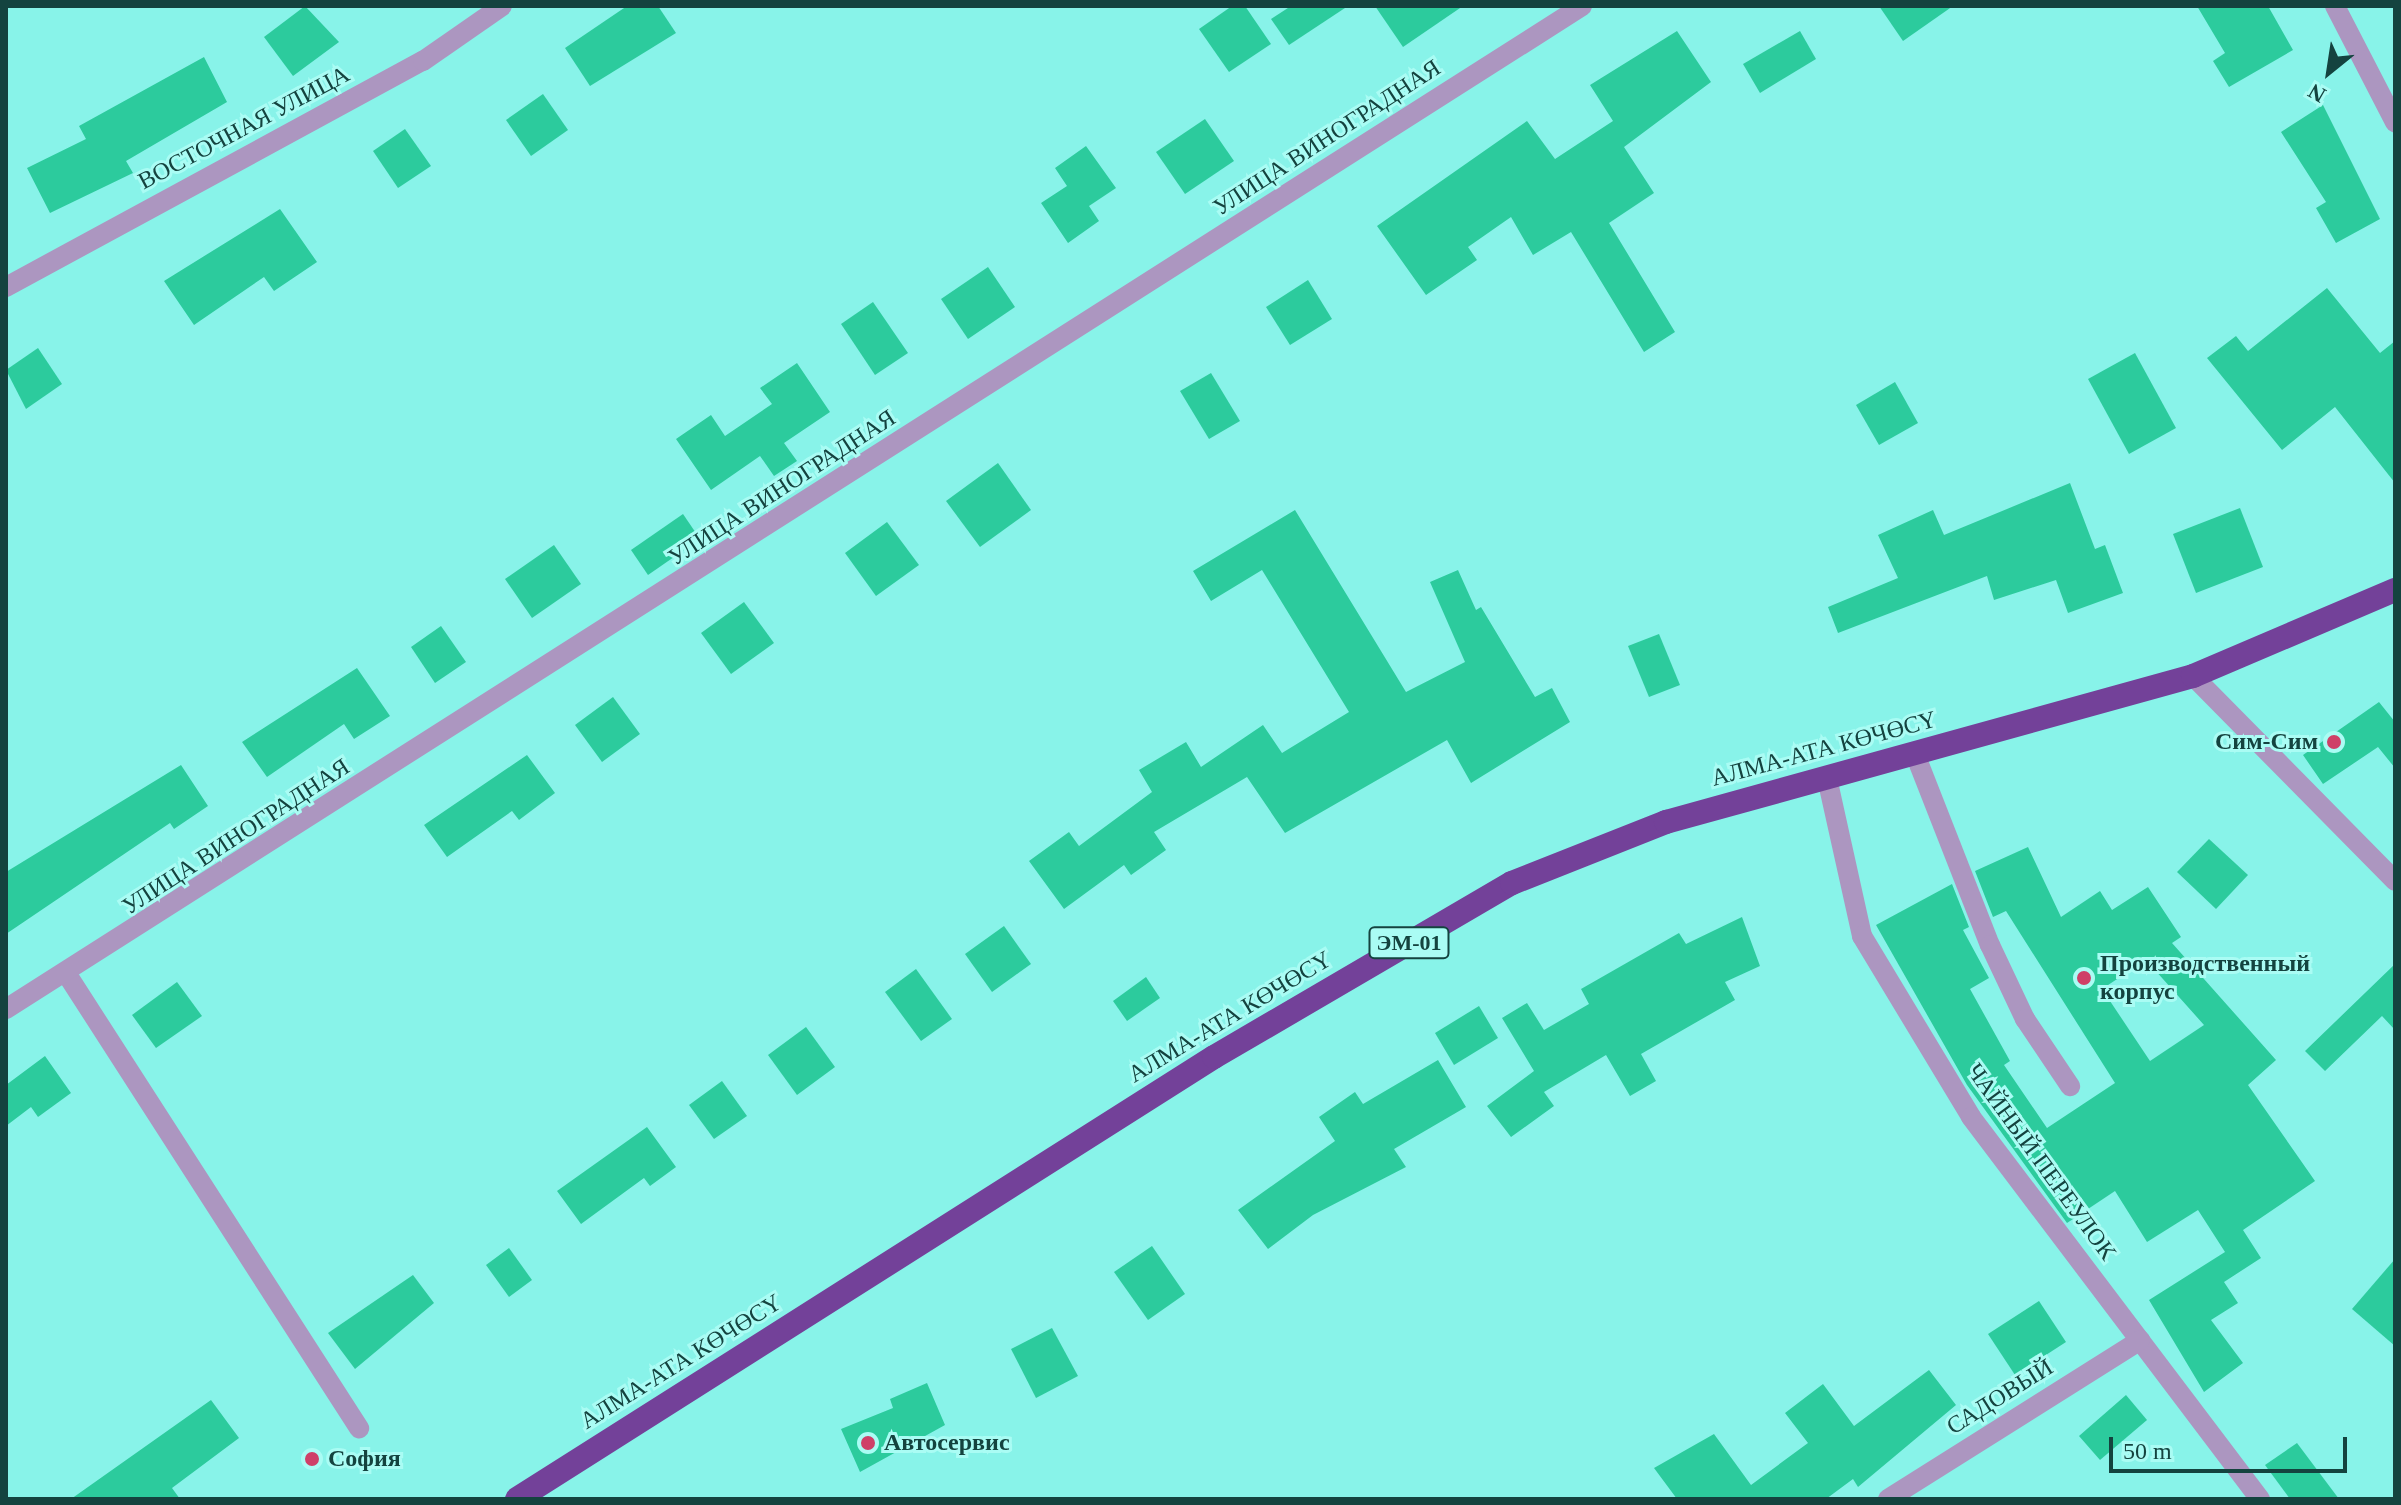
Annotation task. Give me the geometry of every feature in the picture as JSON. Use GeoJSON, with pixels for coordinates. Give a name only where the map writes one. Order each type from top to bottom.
{"type":"FeatureCollection","features":[{"type":"Feature","properties":{"kind":"highway","name":"АЛМА-АТА КӨЧӨСҮ"},"geometry":{"type":"LineString","coordinates":[[517,1499],[1214,1057],[1512,883],[1666,822],[2193,676],[2395,590]]}},
{"type":"Feature","properties":{"kind":"street","name":"ВОСТОЧНАЯ УЛИЦА"},"geometry":{"type":"LineString","coordinates":[[6,287],[423,61],[502,6]]}},
{"type":"Feature","properties":{"kind":"street","name":"УЛИЦА ВИНОГРАДНАЯ"},"geometry":{"type":"LineString","coordinates":[[6,1009],[68,976],[1582,6]]}},
{"type":"Feature","properties":{"kind":"street"},"geometry":{"type":"LineString","coordinates":[[2335,6],[2395,122]]}},
{"type":"Feature","properties":{"kind":"street"},"geometry":{"type":"LineString","coordinates":[[2193,676],[2395,881]]}},
{"type":"Feature","properties":{"kind":"street"},"geometry":{"type":"LineString","coordinates":[[1915,754],[1990,945],[2025,1019],[2070,1086]]}},
{"type":"Feature","properties":{"kind":"street","name":"ЧАЙНЫЙ ПЕРЕУЛОК"},"geometry":{"type":"LineString","coordinates":[[1827,778],[1862,936],[1971,1117],[2260,1499]]}},
{"type":"Feature","properties":{"kind":"street"},"geometry":{"type":"LineString","coordinates":[[68,976],[359,1428]]}},
{"type":"Feature","properties":{"kind":"street","name":"САДОВЫЙ"},"geometry":{"type":"LineString","coordinates":[[1888,1499],[2140,1340]]}},
{"type":"Feature","properties":{"kind":"building"},"geometry":{"type":"Polygon","coordinates":[[[305,6],[339,42],[293,76],[264,37],[305,6]]]}},
{"type":"Feature","properties":{"kind":"building"},"geometry":{"type":"Polygon","coordinates":[[[627,6],[658,6],[676,33],[590,86],[565,48],[627,6]]]}},
{"type":"Feature","properties":{"kind":"building"},"geometry":{"type":"Polygon","coordinates":[[[1232,6],[1245,6],[1271,44],[1229,72],[1199,29],[1232,6]]]}},
{"type":"Feature","properties":{"kind":"building"},"geometry":{"type":"Polygon","coordinates":[[[1291,6],[1348,6],[1289,45],[1271,19],[1291,6]]]}},
{"type":"Feature","properties":{"kind":"building"},"geometry":{"type":"Polygon","coordinates":[[[1375,6],[1463,6],[1403,47],[1375,6]]]}},
{"type":"Feature","properties":{"kind":"building"},"geometry":{"type":"Polygon","coordinates":[[[1879,6],[1953,6],[1903,41],[1879,6]]]}},
{"type":"Feature","properties":{"kind":"building"},"geometry":{"type":"Polygon","coordinates":[[[2197,6],[2268,6],[2293,50],[2229,87],[2213,61],[2225,53],[2197,6]]]}},
{"type":"Feature","properties":{"kind":"building"},"geometry":{"type":"Polygon","coordinates":[[[1677,31],[1711,82],[1624,147],[1654,193],[1609,223],[1675,332],[1644,352],[1571,232],[1533,255],[1511,217],[1468,247],[1477,260],[1426,295],[1377,226],[1527,121],[1555,159],[1613,121],[1590,85],[1677,31]]]}},
{"type":"Feature","properties":{"kind":"building"},"geometry":{"type":"Polygon","coordinates":[[[1800,31],[1816,59],[1760,93],[1743,64],[1800,31]]]}},
{"type":"Feature","properties":{"kind":"building"},"geometry":{"type":"Polygon","coordinates":[[[204,57],[227,102],[126,161],[133,173],[50,213],[27,168],[86,139],[79,126],[204,57]]]}},
{"type":"Feature","properties":{"kind":"building"},"geometry":{"type":"Polygon","coordinates":[[[543,94],[568,130],[531,156],[506,120],[543,94]]]}},
{"type":"Feature","properties":{"kind":"building"},"geometry":{"type":"Polygon","coordinates":[[[2323,105],[2380,219],[2336,243],[2316,208],[2326,202],[2281,132],[2323,105]]]}},
{"type":"Feature","properties":{"kind":"building"},"geometry":{"type":"Polygon","coordinates":[[[1205,119],[1234,161],[1185,194],[1156,152],[1205,119]]]}},
{"type":"Feature","properties":{"kind":"building"},"geometry":{"type":"Polygon","coordinates":[[[405,129],[431,166],[398,188],[373,151],[405,129]]]}},
{"type":"Feature","properties":{"kind":"building"},"geometry":{"type":"Polygon","coordinates":[[[1086,146],[1116,188],[1089,206],[1099,221],[1068,243],[1041,203],[1067,186],[1055,168],[1086,146]]]}},
{"type":"Feature","properties":{"kind":"building"},"geometry":{"type":"Polygon","coordinates":[[[280,209],[317,262],[274,291],[264,277],[194,325],[164,281],[280,209]]]}},
{"type":"Feature","properties":{"kind":"building"},"geometry":{"type":"Polygon","coordinates":[[[988,267],[1015,307],[968,339],[941,299],[988,267]]]}},
{"type":"Feature","properties":{"kind":"building"},"geometry":{"type":"Polygon","coordinates":[[[1308,280],[1332,319],[1290,345],[1266,307],[1308,280]]]}},
{"type":"Feature","properties":{"kind":"building"},"geometry":{"type":"Polygon","coordinates":[[[2327,288],[2380,353],[2395,341],[2395,483],[2335,407],[2282,450],[2207,358],[2236,336],[2248,351],[2327,288]]]}},
{"type":"Feature","properties":{"kind":"building"},"geometry":{"type":"Polygon","coordinates":[[[873,302],[908,353],[875,375],[841,324],[873,302]]]}},
{"type":"Feature","properties":{"kind":"building"},"geometry":{"type":"Polygon","coordinates":[[[38,348],[62,384],[26,409],[6,370],[38,348]]]}},
{"type":"Feature","properties":{"kind":"building"},"geometry":{"type":"Polygon","coordinates":[[[2135,353],[2176,428],[2129,454],[2088,379],[2135,353]]]}},
{"type":"Feature","properties":{"kind":"building"},"geometry":{"type":"Polygon","coordinates":[[[797,363],[830,412],[784,443],[797,461],[774,476],[760,456],[711,490],[676,439],[711,415],[725,436],[772,404],[760,388],[797,363]]]}},
{"type":"Feature","properties":{"kind":"building"},"geometry":{"type":"Polygon","coordinates":[[[1211,373],[1240,421],[1209,439],[1180,391],[1211,373]]]}},
{"type":"Feature","properties":{"kind":"building"},"geometry":{"type":"Polygon","coordinates":[[[1895,382],[1918,423],[1879,445],[1856,405],[1895,382]]]}},
{"type":"Feature","properties":{"kind":"building"},"geometry":{"type":"Polygon","coordinates":[[[998,463],[1031,510],[980,547],[946,501],[998,463]]]}},
{"type":"Feature","properties":{"kind":"building"},"geometry":{"type":"Polygon","coordinates":[[[2070,483],[2095,549],[2105,545],[2123,593],[2068,613],[2056,580],[1994,600],[1987,576],[1838,633],[1828,607],[1898,578],[1878,535],[1933,510],[1944,535],[2070,483]]]}},
{"type":"Feature","properties":{"kind":"building"},"geometry":{"type":"Polygon","coordinates":[[[2240,508],[2263,567],[2196,593],[2173,534],[2240,508]]]}},
{"type":"Feature","properties":{"kind":"building"},"geometry":{"type":"Polygon","coordinates":[[[1295,510],[1406,692],[1465,662],[1430,582],[1458,570],[1476,610],[1481,607],[1535,697],[1552,688],[1570,722],[1471,783],[1447,740],[1285,833],[1247,777],[1154,832],[1166,850],[1131,875],[1124,865],[1064,909],[1029,861],[1069,832],[1079,846],[1152,792],[1139,770],[1186,742],[1201,767],[1263,725],[1282,753],[1349,712],[1262,570],[1211,601],[1193,571],[1295,510]]]}},
{"type":"Feature","properties":{"kind":"building"},"geometry":{"type":"Polygon","coordinates":[[[683,514],[700,539],[648,575],[631,550],[683,514]]]}},
{"type":"Feature","properties":{"kind":"building"},"geometry":{"type":"Polygon","coordinates":[[[887,522],[919,565],[876,596],[845,553],[887,522]]]}},
{"type":"Feature","properties":{"kind":"building"},"geometry":{"type":"Polygon","coordinates":[[[554,545],[581,584],[532,618],[505,579],[554,545]]]}},
{"type":"Feature","properties":{"kind":"building"},"geometry":{"type":"Polygon","coordinates":[[[744,602],[774,643],[731,674],[701,633],[744,602]]]}},
{"type":"Feature","properties":{"kind":"building"},"geometry":{"type":"Polygon","coordinates":[[[441,626],[466,662],[435,683],[411,647],[441,626]]]}},
{"type":"Feature","properties":{"kind":"building"},"geometry":{"type":"Polygon","coordinates":[[[1659,634],[1680,685],[1649,697],[1628,646],[1659,634]]]}},
{"type":"Feature","properties":{"kind":"building"},"geometry":{"type":"Polygon","coordinates":[[[357,668],[390,716],[354,739],[344,724],[267,777],[242,742],[357,668]]]}},
{"type":"Feature","properties":{"kind":"building"},"geometry":{"type":"Polygon","coordinates":[[[613,697],[640,734],[602,762],[575,725],[613,697]]]}},
{"type":"Feature","properties":{"kind":"building"},"geometry":{"type":"Polygon","coordinates":[[[2379,702],[2395,722],[2395,768],[2378,747],[2323,784],[2303,755],[2379,702]]]}},
{"type":"Feature","properties":{"kind":"building"},"geometry":{"type":"Polygon","coordinates":[[[527,755],[555,793],[519,820],[512,811],[447,857],[424,825],[527,755]]]}},
{"type":"Feature","properties":{"kind":"building"},"geometry":{"type":"Polygon","coordinates":[[[181,765],[208,806],[174,829],[170,823],[6,934],[6,872],[181,765]]]}},
{"type":"Feature","properties":{"kind":"building"},"geometry":{"type":"Polygon","coordinates":[[[2209,839],[2248,875],[2216,909],[2177,872],[2209,839]]]}},
{"type":"Feature","properties":{"kind":"building"},"geometry":{"type":"Polygon","coordinates":[[[2028,847],[2061,917],[2100,891],[2112,910],[2148,887],[2181,937],[2172,943],[2276,1060],[2248,1085],[2315,1181],[2243,1230],[2261,1258],[2224,1282],[2238,1303],[2211,1320],[2243,1363],[2204,1392],[2149,1300],[2225,1252],[2198,1210],[2147,1242],[2115,1191],[2067,1223],[1967,1085],[1876,925],[1952,884],[1969,927],[1963,930],[1989,978],[1970,989],[2010,1061],[2004,1065],[2047,1128],[2115,1083],[2006,911],[1993,917],[1975,871],[2028,847]],[[2146,960],[2102,989],[2150,1061],[2204,1025],[2146,960]]]}},
{"type":"Feature","properties":{"kind":"building"},"geometry":{"type":"Polygon","coordinates":[[[1742,917],[1760,966],[1725,982],[1735,1000],[1641,1054],[1656,1081],[1630,1096],[1606,1055],[1544,1092],[1554,1106],[1511,1137],[1487,1106],[1534,1071],[1502,1018],[1527,1003],[1544,1030],[1589,1004],[1581,989],[1679,933],[1686,944],[1742,917]]]}},
{"type":"Feature","properties":{"kind":"building"},"geometry":{"type":"Polygon","coordinates":[[[1004,926],[1031,964],[992,992],[965,954],[1004,926]]]}},
{"type":"Feature","properties":{"kind":"building"},"geometry":{"type":"Polygon","coordinates":[[[2395,964],[2395,1030],[2382,1016],[2325,1071],[2305,1051],[2395,964]]]}},
{"type":"Feature","properties":{"kind":"building"},"geometry":{"type":"Polygon","coordinates":[[[916,969],[952,1019],[921,1041],[885,992],[916,969]]]}},
{"type":"Feature","properties":{"kind":"building"},"geometry":{"type":"Polygon","coordinates":[[[1146,977],[1160,998],[1127,1021],[1113,1001],[1146,977]]]}},
{"type":"Feature","properties":{"kind":"building"},"geometry":{"type":"Polygon","coordinates":[[[177,982],[202,1016],[156,1048],[132,1015],[177,982]]]}},
{"type":"Feature","properties":{"kind":"building"},"geometry":{"type":"Polygon","coordinates":[[[1479,1006],[1498,1038],[1454,1065],[1435,1033],[1479,1006]]]}},
{"type":"Feature","properties":{"kind":"building"},"geometry":{"type":"Polygon","coordinates":[[[806,1027],[835,1067],[797,1095],[768,1055],[806,1027]]]}},
{"type":"Feature","properties":{"kind":"building"},"geometry":{"type":"Polygon","coordinates":[[[45,1056],[71,1093],[38,1117],[31,1107],[6,1126],[6,1085],[45,1056]]]}},
{"type":"Feature","properties":{"kind":"building"},"geometry":{"type":"Polygon","coordinates":[[[1438,1060],[1466,1107],[1394,1149],[1406,1167],[1313,1215],[1268,1249],[1238,1210],[1335,1141],[1319,1117],[1355,1092],[1363,1104],[1438,1060]]]}},
{"type":"Feature","properties":{"kind":"building"},"geometry":{"type":"Polygon","coordinates":[[[722,1081],[747,1116],[714,1139],[689,1105],[722,1081]]]}},
{"type":"Feature","properties":{"kind":"building"},"geometry":{"type":"Polygon","coordinates":[[[647,1127],[676,1167],[650,1186],[644,1178],[581,1224],[557,1191],[647,1127]]]}},
{"type":"Feature","properties":{"kind":"building"},"geometry":{"type":"Polygon","coordinates":[[[1152,1246],[1185,1294],[1148,1320],[1114,1272],[1152,1246]]]}},
{"type":"Feature","properties":{"kind":"building"},"geometry":{"type":"Polygon","coordinates":[[[509,1248],[532,1280],[509,1297],[486,1265],[509,1248]]]}},
{"type":"Feature","properties":{"kind":"building"},"geometry":{"type":"Polygon","coordinates":[[[2395,1259],[2395,1346],[2352,1309],[2395,1259]]]}},
{"type":"Feature","properties":{"kind":"building"},"geometry":{"type":"Polygon","coordinates":[[[413,1275],[434,1303],[355,1369],[328,1333],[413,1275]]]}},
{"type":"Feature","properties":{"kind":"building"},"geometry":{"type":"Polygon","coordinates":[[[2039,1301],[2066,1342],[2015,1375],[1988,1334],[2039,1301]]]}},
{"type":"Feature","properties":{"kind":"building"},"geometry":{"type":"Polygon","coordinates":[[[1052,1328],[1078,1376],[1036,1398],[1011,1349],[1052,1328]]]}},
{"type":"Feature","properties":{"kind":"building"},"geometry":{"type":"Polygon","coordinates":[[[1929,1370],[1956,1405],[1858,1487],[1853,1479],[1826,1499],[1677,1499],[1654,1468],[1714,1434],[1751,1485],[1808,1443],[1785,1413],[1823,1384],[1854,1426],[1929,1370]]]}},
{"type":"Feature","properties":{"kind":"building"},"geometry":{"type":"Polygon","coordinates":[[[927,1383],[945,1425],[860,1472],[841,1429],[893,1408],[890,1399],[927,1383]]]}},
{"type":"Feature","properties":{"kind":"building"},"geometry":{"type":"Polygon","coordinates":[[[2126,1395],[2147,1420],[2100,1460],[2079,1436],[2126,1395]]]}},
{"type":"Feature","properties":{"kind":"building"},"geometry":{"type":"Polygon","coordinates":[[[211,1400],[239,1438],[172,1488],[180,1499],[71,1499],[211,1400]]]}},
{"type":"Feature","properties":{"kind":"building"},"geometry":{"type":"Polygon","coordinates":[[[2297,1443],[2339,1499],[2290,1499],[2265,1465],[2297,1443]]]}},
{"type":"Feature","properties":{"kind":"place","name":"Сим-Сим"},"geometry":{"type":"Point","coordinates":[2334,742]}},
{"type":"Feature","properties":{"kind":"place","name":"Производственный корпус"},"geometry":{"type":"Point","coordinates":[2084,978]}},
{"type":"Feature","properties":{"kind":"place","name":"Автосервис"},"geometry":{"type":"Point","coordinates":[868,1443]}},
{"type":"Feature","properties":{"kind":"place","name":"София"},"geometry":{"type":"Point","coordinates":[312,1459]}}]}
